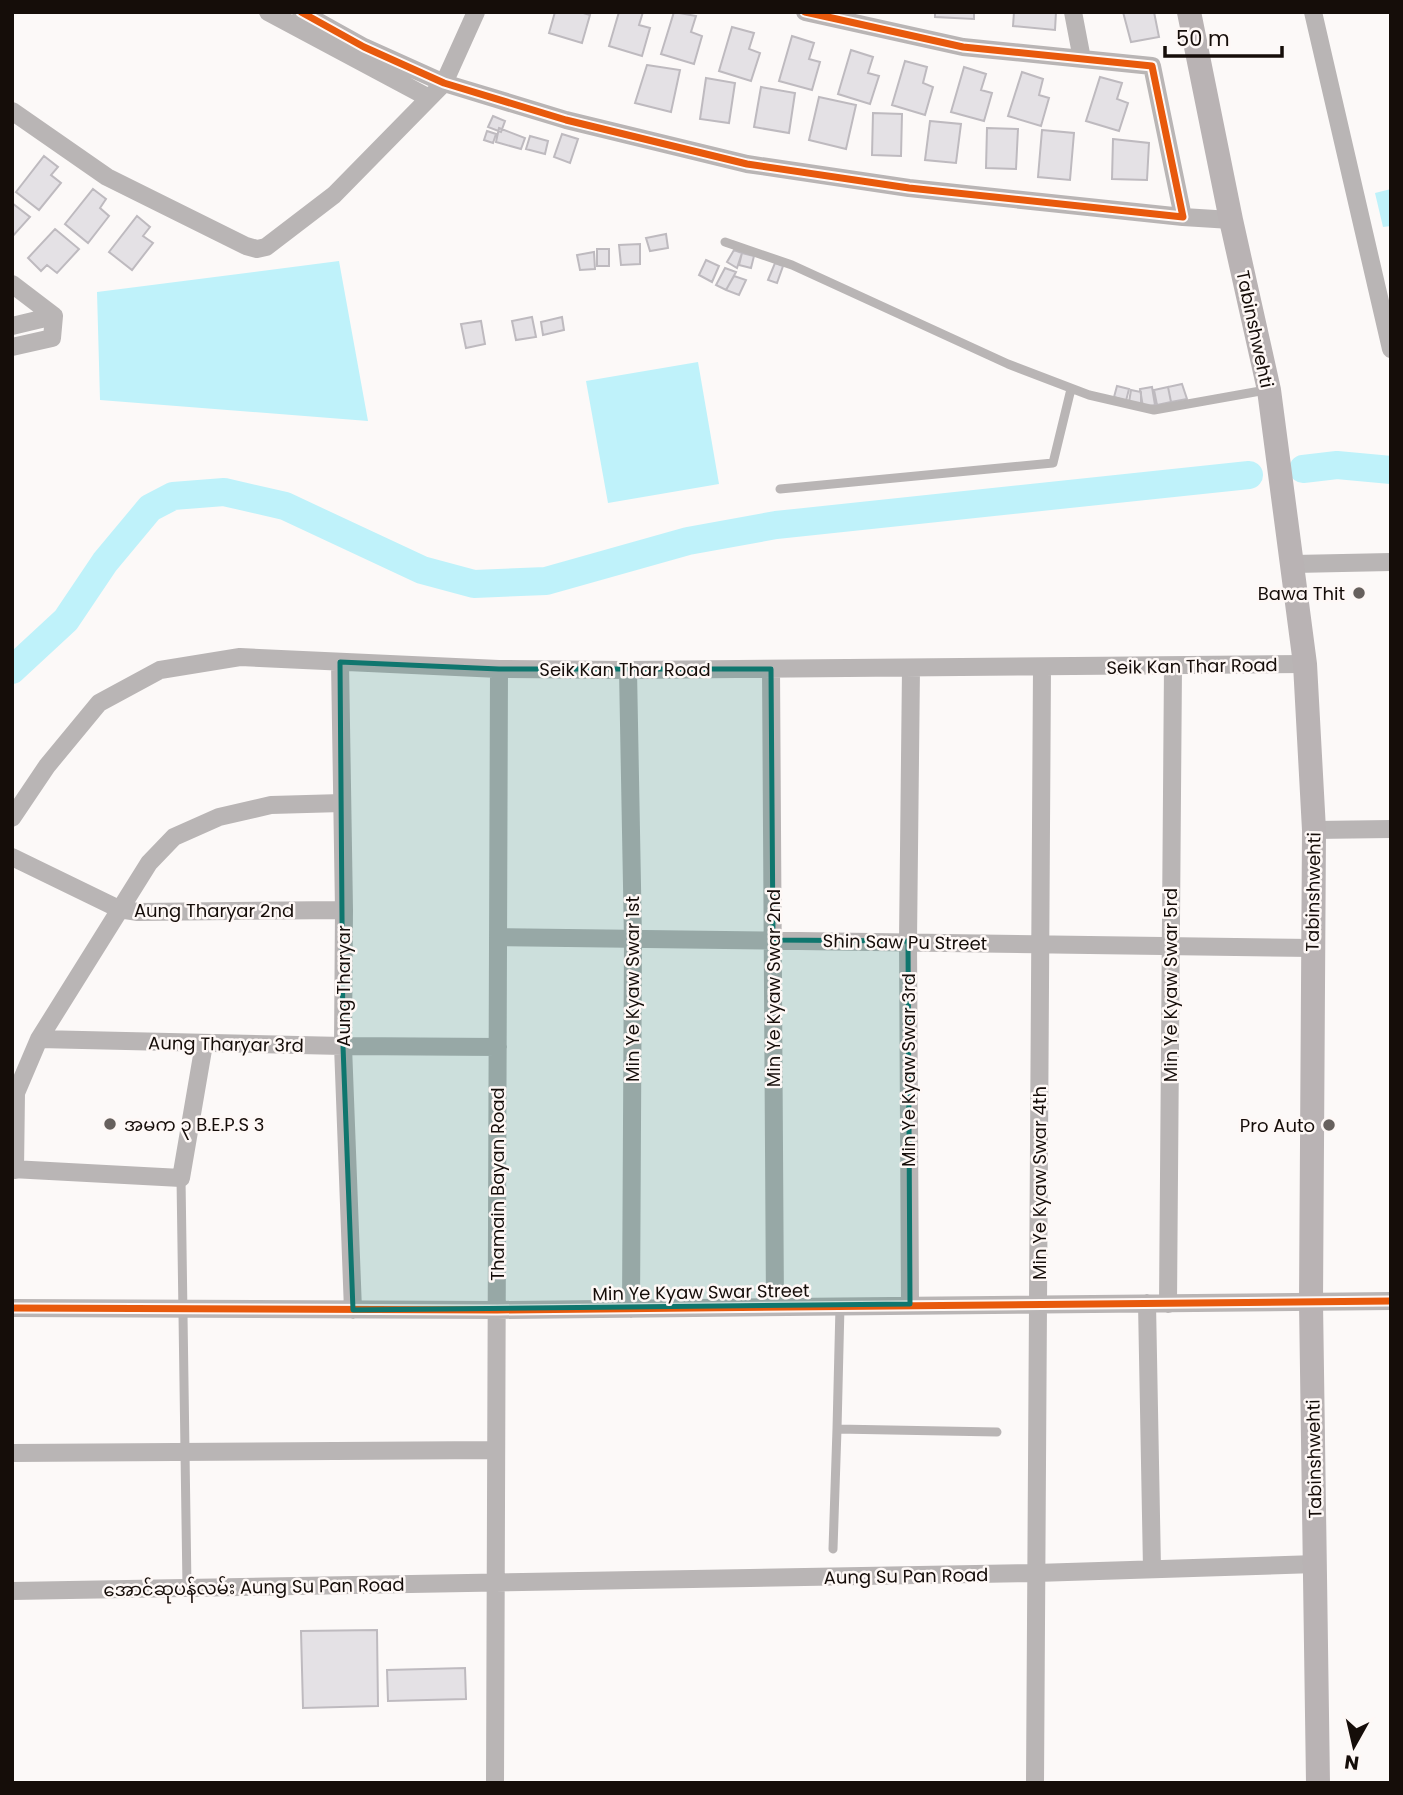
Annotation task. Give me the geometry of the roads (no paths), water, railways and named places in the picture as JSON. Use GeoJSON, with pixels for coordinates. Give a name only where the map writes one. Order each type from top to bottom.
{"type":"FeatureCollection","features":[{"type":"Feature","properties":{"kind":"main road","name":"Tabinshwehti"},"geometry":{"type":"LineString","coordinates":[[1189,12],[1269,390],[1305,664],[1314,830],[1311,1302],[1318,1783]]}},
{"type":"Feature","properties":{"kind":"street"},"geometry":{"type":"LineString","coordinates":[[268,12],[429,98]]}},
{"type":"Feature","properties":{"kind":"street"},"geometry":{"type":"LineString","coordinates":[[301,12],[364,47],[444,83],[566,120],[747,164],[909,188],[1231,220]]}},
{"type":"Feature","properties":{"kind":"street"},"geometry":{"type":"LineString","coordinates":[[12,111],[107,177],[257,249],[266,247],[334,195],[444,83],[476,12]]}},
{"type":"Feature","properties":{"kind":"street"},"geometry":{"type":"LineString","coordinates":[[805,12],[963,47],[1152,66],[1183,217]]}},
{"type":"Feature","properties":{"kind":"street"},"geometry":{"type":"LineString","coordinates":[[1073,12],[1082,59]]}},
{"type":"Feature","properties":{"kind":"street"},"geometry":{"type":"LineString","coordinates":[[1312,12],[1388,324],[1391,349]]}},
{"type":"Feature","properties":{"kind":"street"},"geometry":{"type":"LineString","coordinates":[[12,284],[54,316]]}},
{"type":"Feature","properties":{"kind":"street"},"geometry":{"type":"LineString","coordinates":[[12,326],[54,316]]}},
{"type":"Feature","properties":{"kind":"street"},"geometry":{"type":"LineString","coordinates":[[12,347],[52,338],[54,316]]}},
{"type":"Feature","properties":{"kind":"street"},"geometry":{"type":"LineString","coordinates":[[1293,564],[1391,562]]}},
{"type":"Feature","properties":{"kind":"street","name":"Seik Kan Thar Road"},"geometry":{"type":"LineString","coordinates":[[12,818],[47,766],[99,704],[160,670],[240,657],[499,669],[628,670],[1305,664]]}},
{"type":"Feature","properties":{"kind":"street","name":"Aung Tharyar"},"geometry":{"type":"LineString","coordinates":[[340,662],[343,1046],[353,1310]]}},
{"type":"Feature","properties":{"kind":"street","name":"Min Ye Kyaw Swar 5rd"},"geometry":{"type":"LineString","coordinates":[[1168,1304],[1173,666]]}},
{"type":"Feature","properties":{"kind":"street","name":"Min Ye Kyaw Swar 4th"},"geometry":{"type":"LineString","coordinates":[[1035,1783],[1042,667]]}},
{"type":"Feature","properties":{"kind":"street","name":"Min Ye Kyaw Swar 3rd"},"geometry":{"type":"LineString","coordinates":[[910,1304],[908,941],[911,668]]}},
{"type":"Feature","properties":{"kind":"street","name":"Thamain Bayan Road"},"geometry":{"type":"LineString","coordinates":[[495,1783],[499,669]]}},
{"type":"Feature","properties":{"kind":"street","name":"Min Ye Kyaw Swar 2nd"},"geometry":{"type":"LineString","coordinates":[[771,669],[775,1307]]}},
{"type":"Feature","properties":{"kind":"street","name":"Min Ye Kyaw Swar 1st"},"geometry":{"type":"LineString","coordinates":[[628,670],[633,939],[631,1309]]}},
{"type":"Feature","properties":{"kind":"street"},"geometry":{"type":"LineString","coordinates":[[204,1044],[181,1178],[14,1169],[16,1093],[38,1039],[149,863],[174,836],[219,817],[271,806],[342,803]]}},
{"type":"Feature","properties":{"kind":"street"},"geometry":{"type":"LineString","coordinates":[[1314,830],[1391,829]]}},
{"type":"Feature","properties":{"kind":"street","name":"Aung Tharyar 2nd"},"geometry":{"type":"LineString","coordinates":[[12,857],[119,909],[138,912],[344,910]]}},
{"type":"Feature","properties":{"kind":"street","name":"Shin Saw Pu Street"},"geometry":{"type":"LineString","coordinates":[[498,937],[1313,948]]}},
{"type":"Feature","properties":{"kind":"street","name":"Aung Tharyar 3rd"},"geometry":{"type":"LineString","coordinates":[[38,1039],[204,1044],[498,1047]]}},
{"type":"Feature","properties":{"kind":"street","name":"Min Ye Kyaw Swar Street"},"geometry":{"type":"LineString","coordinates":[[12,1308],[497,1310],[1391,1301]]}},
{"type":"Feature","properties":{"kind":"street"},"geometry":{"type":"LineString","coordinates":[[1147,1303],[1152,1569]]}},
{"type":"Feature","properties":{"kind":"street"},"geometry":{"type":"LineString","coordinates":[[12,1453],[496,1450]]}},
{"type":"Feature","properties":{"kind":"street","name":"Aung Su Pan Road"},"geometry":{"type":"LineString","coordinates":[[496,1584],[1036,1573],[1316,1564]]}},
{"type":"Feature","properties":{"kind":"street","name":"အောင်ဆုပန်လမ်း Aung Su Pan Road"},"geometry":{"type":"LineString","coordinates":[[12,1591],[496,1584]]}},
{"type":"Feature","properties":{"kind":"lane"},"geometry":{"type":"LineString","coordinates":[[725,242],[792,265],[1008,364],[1089,395],[1154,410],[1269,390]]}},
{"type":"Feature","properties":{"kind":"lane"},"geometry":{"type":"LineString","coordinates":[[780,489],[1052,463],[1071,388]]}},
{"type":"Feature","properties":{"kind":"lane"},"geometry":{"type":"LineString","coordinates":[[181,1178],[187,1588]]}},
{"type":"Feature","properties":{"kind":"lane"},"geometry":{"type":"LineString","coordinates":[[834,1549],[840,1306]]}},
{"type":"Feature","properties":{"kind":"lane"},"geometry":{"type":"LineString","coordinates":[[837,1429],[997,1432]]}},
{"type":"Feature","properties":{"kind":"water"},"geometry":{"type":"Polygon","coordinates":[[[1391,189],[1391,226],[1383,227],[1375,193],[1391,189]]]}},
{"type":"Feature","properties":{"kind":"water"},"geometry":{"type":"Polygon","coordinates":[[[339,261],[368,421],[100,400],[97,292],[339,261]]]}},
{"type":"Feature","properties":{"kind":"water"},"geometry":{"type":"Polygon","coordinates":[[[698,362],[719,484],[608,503],[586,381],[698,362]]]}},
{"type":"Feature","properties":{"kind":"waterway"},"geometry":{"type":"LineString","coordinates":[[1303,469],[1337,465],[1391,470]]}},
{"type":"Feature","properties":{"kind":"waterway"},"geometry":{"type":"LineString","coordinates":[[12,670],[66,620],[105,562],[150,508],[173,496],[224,492],[285,506],[422,570],[474,584],[546,581],[688,541],[776,525],[1249,475]]}},
{"type":"Feature","properties":{"kind":"place","name":"Bawa Thit"},"geometry":{"type":"Point","coordinates":[1359,593]}},
{"type":"Feature","properties":{"kind":"place","name":"အမက ၃ B.E.P.S 3"},"geometry":{"type":"Point","coordinates":[110,1124]}},
{"type":"Feature","properties":{"kind":"place","name":"Pro Auto"},"geometry":{"type":"Point","coordinates":[1329,1125]}}]}
